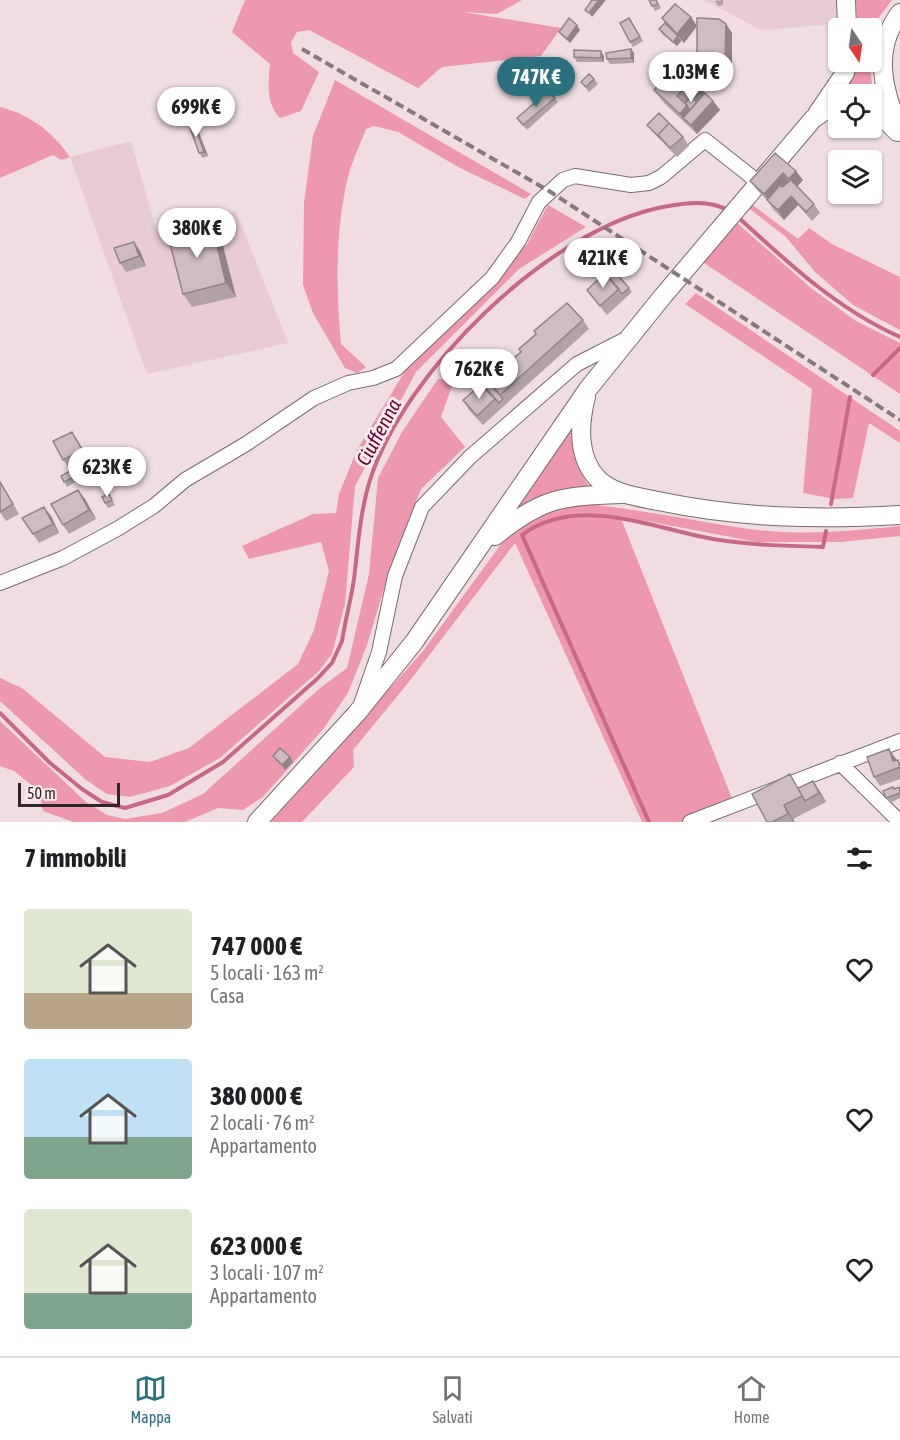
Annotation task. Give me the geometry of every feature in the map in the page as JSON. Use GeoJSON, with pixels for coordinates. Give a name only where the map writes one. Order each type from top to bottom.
{"type":"FeatureCollection","features":[{"type":"Feature","properties":{"kind":"main road"},"geometry":{"type":"LineString","coordinates":[[846,0],[847,18]]}},
{"type":"Feature","properties":{"kind":"main road"},"geometry":{"type":"LineString","coordinates":[[900,13],[883,49],[882,71],[885,92],[900,130]]}},
{"type":"Feature","properties":{"kind":"main road"},"geometry":{"type":"LineString","coordinates":[[257,822],[357,713],[414,642],[588,390],[758,182],[813,119],[845,72]]}},
{"type":"Feature","properties":{"kind":"main road"},"geometry":{"type":"LineString","coordinates":[[813,119],[828,109]]}},
{"type":"Feature","properties":{"kind":"main road"},"geometry":{"type":"LineString","coordinates":[[882,116],[900,135]]}},
{"type":"Feature","properties":{"kind":"main road"},"geometry":{"type":"LineString","coordinates":[[588,390],[583,414],[583,454],[600,481],[627,494]]}},
{"type":"Feature","properties":{"kind":"main road"},"geometry":{"type":"LineString","coordinates":[[480,549],[519,516],[562,497],[627,494],[718,512],[767,518],[816,519],[900,515]]}},
{"type":"Feature","properties":{"kind":"street"},"geometry":{"type":"LineString","coordinates":[[0,583],[63,558],[117,529],[154,506],[185,480],[246,444],[314,398],[348,383],[373,378],[396,369],[492,278],[518,242],[539,202],[563,180],[575,177],[632,184],[649,183],[661,177],[705,140],[758,182]]}},
{"type":"Feature","properties":{"kind":"street"},"geometry":{"type":"LineString","coordinates":[[357,713],[379,652],[395,576],[422,507],[470,457],[577,364],[630,337]]}},
{"type":"Feature","properties":{"kind":"street"},"geometry":{"type":"LineString","coordinates":[[690,822],[900,741]]}},
{"type":"Feature","properties":{"kind":"street"},"geometry":{"type":"LineString","coordinates":[[840,763],[900,822]]}},
{"type":"Feature","properties":{"kind":"shaded area"},"geometry":{"type":"Polygon","coordinates":[[[245,0],[522,0],[497,14],[463,12],[561,28],[541,56],[442,67],[418,88],[309,30],[297,32],[291,42],[293,53],[319,72],[301,111],[280,118],[270,100],[270,64],[232,32],[245,0]]]}},
{"type":"Feature","properties":{"kind":"shaded area"},"geometry":{"type":"Polygon","coordinates":[[[704,0],[839,0],[840,18],[828,18],[828,25],[761,30],[704,0]]]}},
{"type":"Feature","properties":{"kind":"shaded area"},"geometry":{"type":"Polygon","coordinates":[[[856,0],[892,0],[878,18],[857,18],[856,0]]]}},
{"type":"Feature","properties":{"kind":"shaded area"},"geometry":{"type":"Polygon","coordinates":[[[871,72],[872,84],[845,84],[848,73],[871,72]]]}},
{"type":"Feature","properties":{"kind":"shaded area"},"geometry":{"type":"Polygon","coordinates":[[[335,80],[531,194],[525,199],[460,168],[398,132],[374,126],[366,129],[348,177],[341,218],[338,260],[341,344],[366,367],[357,373],[345,368],[313,313],[303,285],[304,203],[313,136],[335,80]]]}},
{"type":"Feature","properties":{"kind":"shaded area"},"geometry":{"type":"Polygon","coordinates":[[[0,107],[21,114],[40,125],[70,157],[61,160],[53,155],[0,178],[0,107]]]}},
{"type":"Feature","properties":{"kind":"shaded area"},"geometry":{"type":"Polygon","coordinates":[[[131,141],[156,229],[236,211],[288,343],[147,374],[70,157],[131,141]]]}},
{"type":"Feature","properties":{"kind":"shaded area"},"geometry":{"type":"Polygon","coordinates":[[[750,203],[798,239],[809,228],[832,244],[900,277],[900,330],[853,305],[815,272],[786,237],[747,207],[750,203]]]}},
{"type":"Feature","properties":{"kind":"shaded area"},"geometry":{"type":"Polygon","coordinates":[[[548,205],[586,227],[519,269],[416,372],[355,486],[345,604],[332,654],[319,671],[220,758],[170,786],[130,797],[107,794],[86,780],[0,701],[0,678],[22,688],[105,757],[150,762],[189,748],[298,664],[314,630],[329,571],[321,542],[249,559],[242,546],[313,514],[336,513],[339,494],[357,450],[408,366],[464,315],[527,244],[548,205]]]}},
{"type":"Feature","properties":{"kind":"shaded area"},"geometry":{"type":"Polygon","coordinates":[[[736,222],[811,288],[856,321],[900,343],[900,394],[701,261],[736,222]]]}},
{"type":"Feature","properties":{"kind":"shaded area"},"geometry":{"type":"Polygon","coordinates":[[[696,293],[900,431],[900,443],[869,423],[853,498],[835,499],[803,493],[812,389],[685,304],[696,293]]]}},
{"type":"Feature","properties":{"kind":"shaded area"},"geometry":{"type":"Polygon","coordinates":[[[438,379],[454,380],[441,417],[465,447],[421,489],[391,565],[367,645],[348,693],[324,728],[263,797],[243,810],[218,808],[185,822],[73,822],[43,811],[39,791],[14,771],[0,766],[0,721],[86,802],[107,815],[125,819],[162,813],[203,794],[320,688],[347,668],[369,574],[378,478],[402,432],[438,379]]]}},
{"type":"Feature","properties":{"kind":"shaded area"},"geometry":{"type":"Polygon","coordinates":[[[571,422],[575,456],[590,488],[549,494],[511,512],[571,422]]]}},
{"type":"Feature","properties":{"kind":"shaded area"},"geometry":{"type":"Polygon","coordinates":[[[585,504],[768,531],[824,532],[900,526],[900,536],[841,542],[757,542],[620,516],[733,801],[681,822],[642,822],[515,543],[408,683],[353,750],[354,767],[302,822],[271,822],[423,651],[507,536],[551,508],[585,504]]]}},
{"type":"Feature","properties":{"kind":"building"},"geometry":{"type":"Polygon","coordinates":[[[592,0],[599,0],[589,13],[585,10],[592,0]]]}},
{"type":"Feature","properties":{"kind":"building"},"geometry":{"type":"Polygon","coordinates":[[[649,0],[656,0],[658,4],[652,6],[649,0]]]}},
{"type":"Feature","properties":{"kind":"building"},"geometry":{"type":"Polygon","coordinates":[[[675,4],[691,17],[677,34],[662,18],[675,4]]]}},
{"type":"Feature","properties":{"kind":"building"},"geometry":{"type":"Polygon","coordinates":[[[569,18],[577,25],[567,39],[559,32],[569,18]]]}},
{"type":"Feature","properties":{"kind":"building"},"geometry":{"type":"Polygon","coordinates":[[[629,18],[640,37],[630,42],[620,23],[629,18]]]}},
{"type":"Feature","properties":{"kind":"building"},"geometry":{"type":"Polygon","coordinates":[[[697,18],[719,19],[726,24],[725,57],[697,57],[697,18]]]}},
{"type":"Feature","properties":{"kind":"building"},"geometry":{"type":"Polygon","coordinates":[[[665,23],[678,36],[673,42],[659,29],[665,23]]]}},
{"type":"Feature","properties":{"kind":"building"},"geometry":{"type":"Polygon","coordinates":[[[631,49],[631,58],[607,59],[606,53],[631,49]]]}},
{"type":"Feature","properties":{"kind":"building"},"geometry":{"type":"Polygon","coordinates":[[[574,50],[601,51],[601,58],[574,57],[574,50]]]}},
{"type":"Feature","properties":{"kind":"building"},"geometry":{"type":"Polygon","coordinates":[[[677,66],[702,89],[695,97],[685,87],[677,96],[687,105],[680,114],[654,90],[677,66]]]}},
{"type":"Feature","properties":{"kind":"building"},"geometry":{"type":"Polygon","coordinates":[[[589,74],[594,79],[586,87],[581,82],[589,74]]]}},
{"type":"Feature","properties":{"kind":"building"},"geometry":{"type":"Polygon","coordinates":[[[548,91],[555,98],[523,125],[517,118],[548,91]]]}},
{"type":"Feature","properties":{"kind":"building"},"geometry":{"type":"Polygon","coordinates":[[[705,93],[713,101],[691,125],[683,118],[705,93]]]}},
{"type":"Feature","properties":{"kind":"building"},"geometry":{"type":"Polygon","coordinates":[[[691,96],[697,102],[690,110],[685,103],[691,96]]]}},
{"type":"Feature","properties":{"kind":"building"},"geometry":{"type":"Polygon","coordinates":[[[659,113],[669,123],[658,135],[661,139],[647,125],[659,113]]]}},
{"type":"Feature","properties":{"kind":"building"},"geometry":{"type":"Polygon","coordinates":[[[194,123],[204,152],[199,153],[189,125],[194,123]]]}},
{"type":"Feature","properties":{"kind":"building"},"geometry":{"type":"Polygon","coordinates":[[[669,123],[683,137],[670,148],[658,135],[669,123]]]}},
{"type":"Feature","properties":{"kind":"building"},"geometry":{"type":"Polygon","coordinates":[[[775,153],[796,171],[789,179],[783,173],[764,194],[750,181],[775,153]]]}},
{"type":"Feature","properties":{"kind":"building"},"geometry":{"type":"Polygon","coordinates":[[[791,180],[814,204],[806,212],[791,196],[778,210],[767,200],[780,185],[782,187],[791,180]]]}},
{"type":"Feature","properties":{"kind":"building"},"geometry":{"type":"Polygon","coordinates":[[[212,225],[226,283],[183,294],[168,236],[212,225]]]}},
{"type":"Feature","properties":{"kind":"building"},"geometry":{"type":"Polygon","coordinates":[[[134,242],[139,256],[120,263],[114,248],[134,242]]]}},
{"type":"Feature","properties":{"kind":"building"},"geometry":{"type":"Polygon","coordinates":[[[606,252],[614,254],[599,263],[596,256],[606,252]]]}},
{"type":"Feature","properties":{"kind":"building"},"geometry":{"type":"Polygon","coordinates":[[[615,272],[629,288],[622,294],[608,277],[615,272]]]}},
{"type":"Feature","properties":{"kind":"building"},"geometry":{"type":"Polygon","coordinates":[[[605,273],[619,289],[600,306],[587,290],[605,273]]]}},
{"type":"Feature","properties":{"kind":"building"},"geometry":{"type":"Polygon","coordinates":[[[567,303],[583,320],[500,395],[487,380],[521,352],[519,349],[536,334],[534,331],[567,303]]]}},
{"type":"Feature","properties":{"kind":"building"},"geometry":{"type":"Polygon","coordinates":[[[486,372],[491,377],[487,380],[503,399],[499,403],[475,376],[479,373],[482,376],[486,372]]]}},
{"type":"Feature","properties":{"kind":"building"},"geometry":{"type":"Polygon","coordinates":[[[481,385],[495,399],[477,416],[463,400],[481,385]]]}},
{"type":"Feature","properties":{"kind":"building"},"geometry":{"type":"Polygon","coordinates":[[[72,432],[82,450],[63,460],[53,441],[72,432]]]}},
{"type":"Feature","properties":{"kind":"building"},"geometry":{"type":"Polygon","coordinates":[[[70,471],[74,477],[64,482],[61,476],[70,471]]]}},
{"type":"Feature","properties":{"kind":"building"},"geometry":{"type":"Polygon","coordinates":[[[0,482],[13,504],[0,512],[0,482]]]}},
{"type":"Feature","properties":{"kind":"building"},"geometry":{"type":"Polygon","coordinates":[[[78,490],[89,510],[63,525],[51,504],[78,490]]]}},
{"type":"Feature","properties":{"kind":"building"},"geometry":{"type":"Polygon","coordinates":[[[109,494],[112,500],[105,503],[102,497],[109,494]]]}},
{"type":"Feature","properties":{"kind":"building"},"geometry":{"type":"Polygon","coordinates":[[[44,507],[53,524],[33,534],[22,518],[44,507]]]}},
{"type":"Feature","properties":{"kind":"building"},"geometry":{"type":"Polygon","coordinates":[[[280,748],[290,757],[282,765],[273,756],[280,748]]]}},
{"type":"Feature","properties":{"kind":"building"},"geometry":{"type":"Polygon","coordinates":[[[889,749],[893,761],[898,760],[900,767],[874,777],[867,757],[889,749]]]}},
{"type":"Feature","properties":{"kind":"building"},"geometry":{"type":"Polygon","coordinates":[[[790,774],[802,796],[784,805],[788,814],[767,822],[752,794],[790,774]]]}},
{"type":"Feature","properties":{"kind":"building"},"geometry":{"type":"Polygon","coordinates":[[[813,781],[819,793],[805,801],[798,788],[813,781]]]}},
{"type":"Feature","properties":{"kind":"building"},"geometry":{"type":"Polygon","coordinates":[[[893,787],[894,789],[899,787],[900,793],[886,798],[883,791],[893,787]]]}},
{"type":"Feature","properties":{"kind":"waterway","name":"Ciuffenna"},"geometry":{"type":"LineString","coordinates":[[0,713],[50,763],[82,789],[102,802],[125,808],[168,795],[223,762],[332,663],[342,641],[370,480],[388,438],[415,394],[448,352],[487,311],[529,274],[574,244],[619,221],[663,207],[688,203],[705,203],[729,211]]}},
{"type":"Feature","properties":{"kind":"waterway","name":"Ciuffenna"},"geometry":{"type":"LineString","coordinates":[[738,217],[834,299],[877,326],[900,337]]}},
{"type":"Feature","properties":{"kind":"waterway"},"geometry":{"type":"LineString","coordinates":[[873,375],[900,348]]}},
{"type":"Feature","properties":{"kind":"waterway"},"geometry":{"type":"LineString","coordinates":[[831,504],[850,397]]}},
{"type":"Feature","properties":{"kind":"waterway"},"geometry":{"type":"LineString","coordinates":[[649,822],[522,535],[543,523],[566,517],[591,515],[640,522],[713,539],[768,545],[823,547],[826,531]]}},
{"type":"Feature","properties":{"kind":"railway"},"geometry":{"type":"LineString","coordinates":[[302,49],[549,191],[900,420]]}}]}
